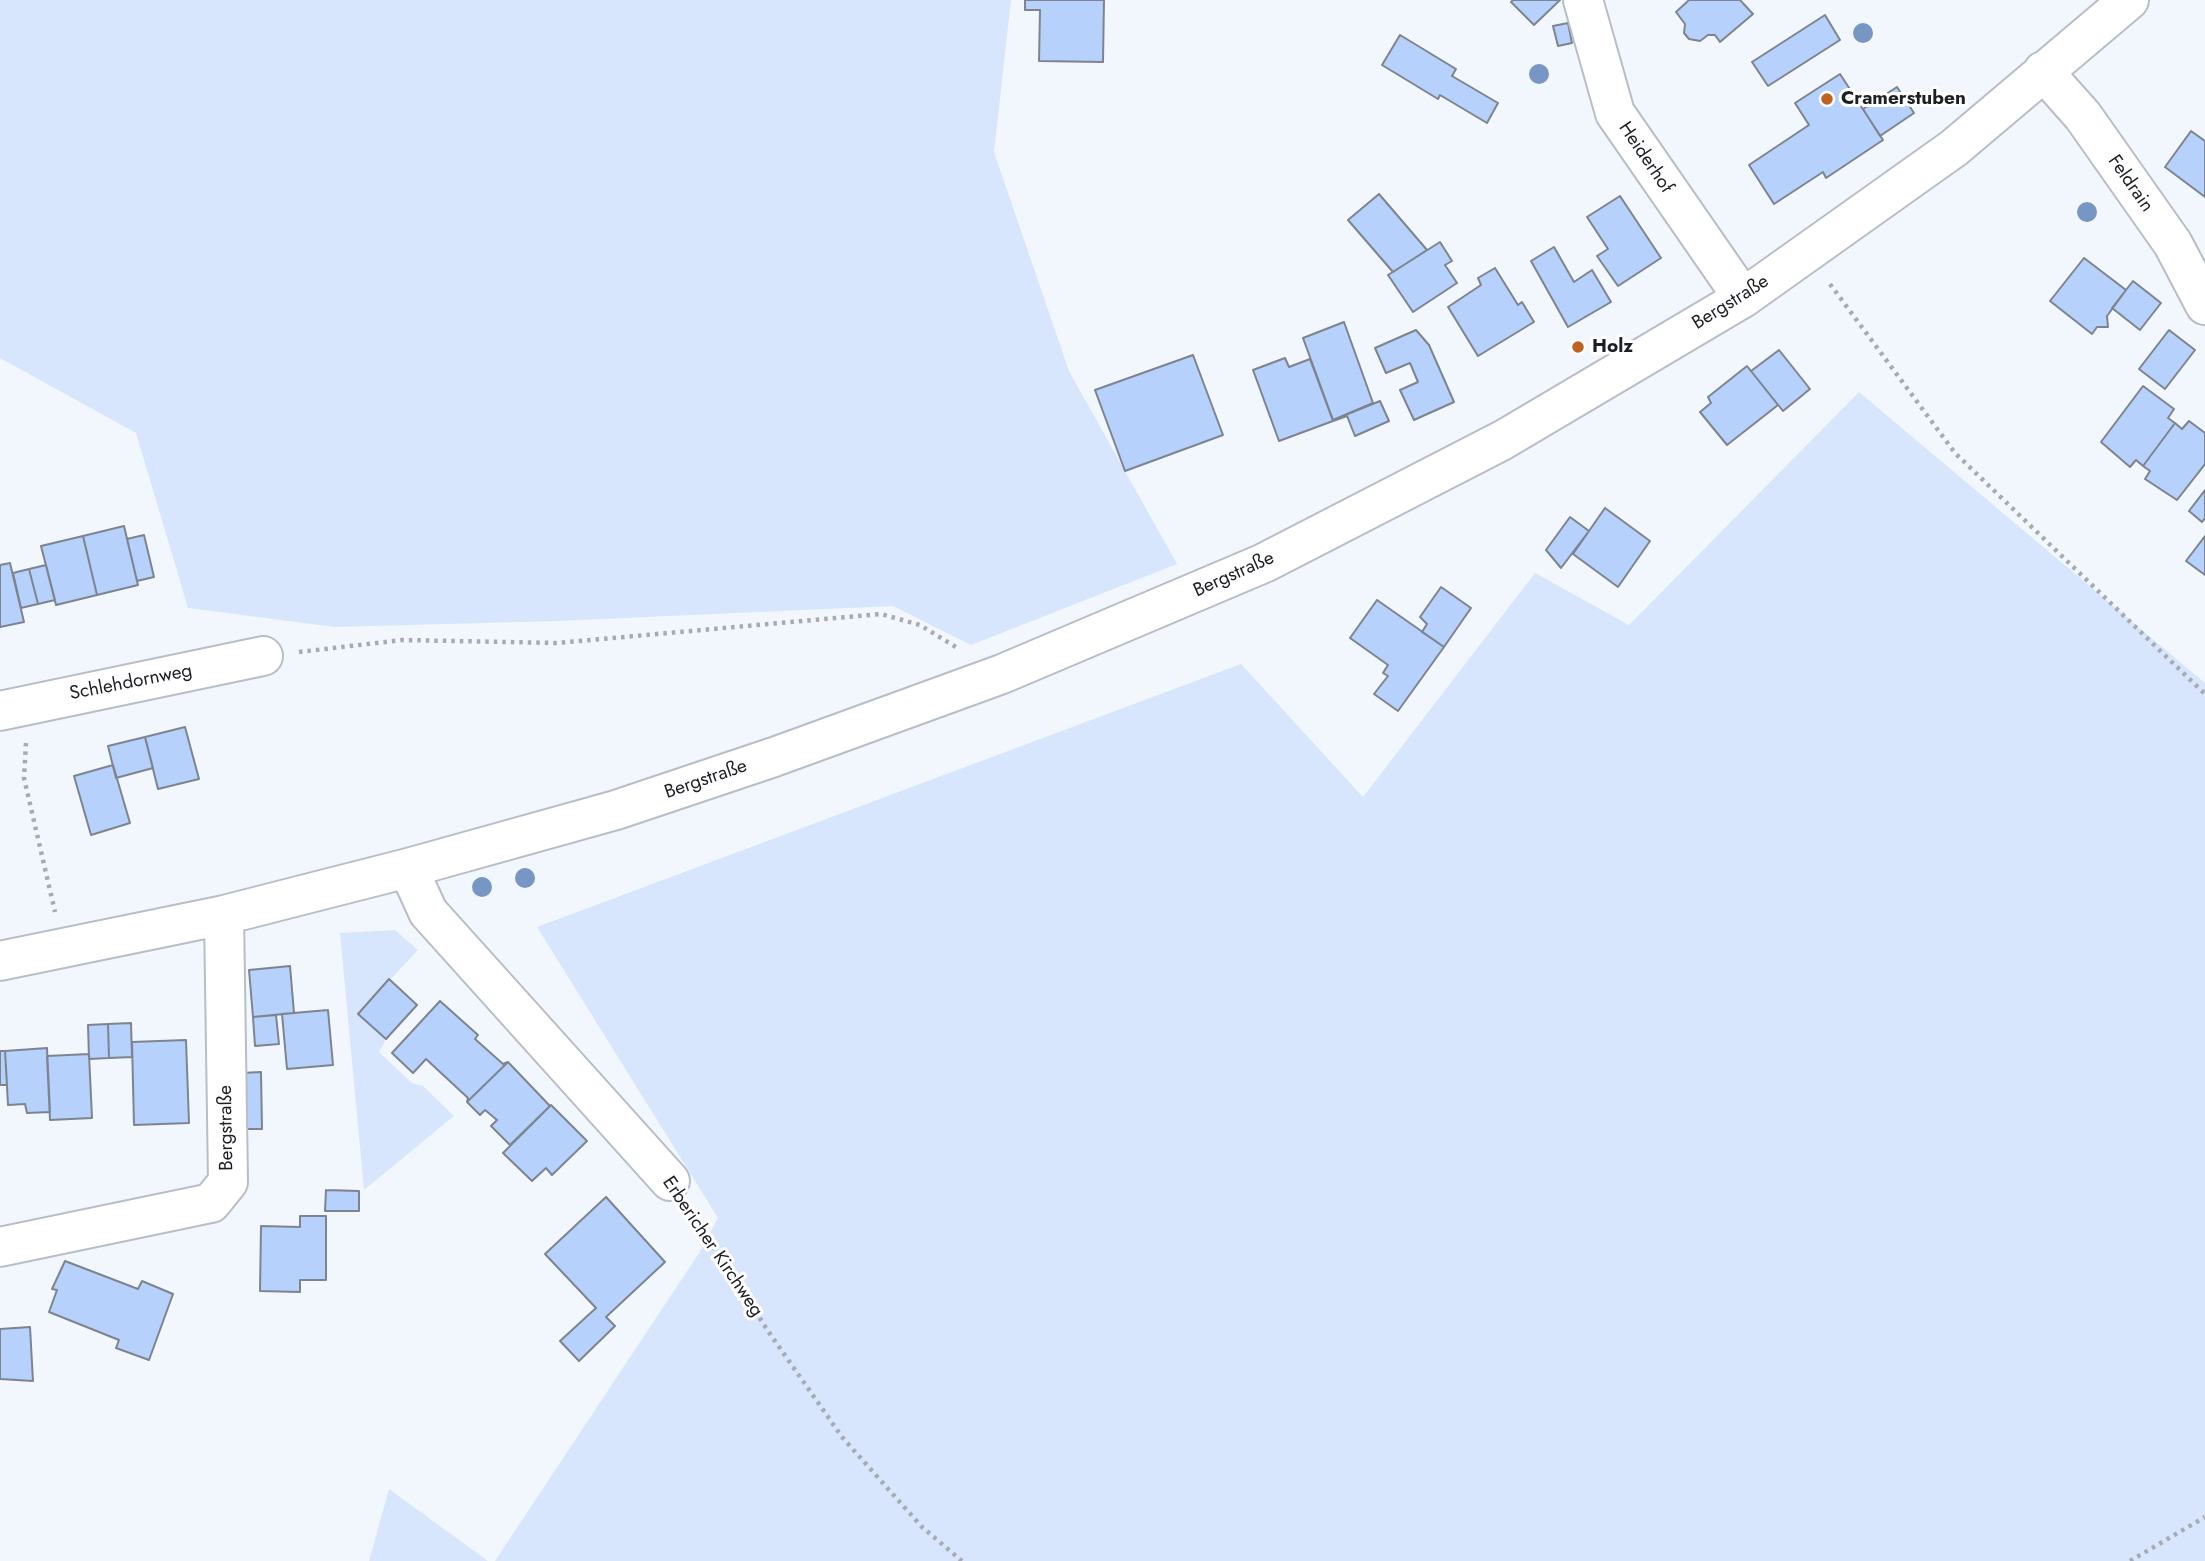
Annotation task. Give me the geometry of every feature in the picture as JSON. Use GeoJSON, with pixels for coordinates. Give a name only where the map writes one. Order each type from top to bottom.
{"type":"FeatureCollection","features":[{"type":"Feature","properties":{"kind":"street","name":"Heiderhof"},"geometry":{"type":"LineString","coordinates":[[1583,0],[1615,113],[1743,298]]}},
{"type":"Feature","properties":{"kind":"street","name":"Bergstraße"},"geometry":{"type":"LineString","coordinates":[[0,961],[224,915],[408,869],[616,810],[774,757],[1002,674],[1264,563],[1503,440],[1743,298],[1954,148],[2129,0]]}},
{"type":"Feature","properties":{"kind":"street","name":"Feldrain"},"geometry":{"type":"LineString","coordinates":[[2043,71],[2083,116],[2173,244],[2205,305]]}},
{"type":"Feature","properties":{"kind":"street","name":"Schlehdornweg"},"geometry":{"type":"LineString","coordinates":[[15,707],[263,656]]}},
{"type":"Feature","properties":{"kind":"street","name":"Erbericher Kirchweg"},"geometry":{"type":"LineString","coordinates":[[408,869],[428,912],[670,1181]]}},
{"type":"Feature","properties":{"kind":"street","name":"Bergstraße"},"geometry":{"type":"LineString","coordinates":[[0,1247],[211,1203],[228,1182],[224,915]]}},
{"type":"Feature","properties":{"kind":"path"},"geometry":{"type":"LineString","coordinates":[[1807,253],[1955,453],[2205,694]]}},
{"type":"Feature","properties":{"kind":"path"},"geometry":{"type":"LineString","coordinates":[[263,656],[402,640],[556,643],[881,614],[920,625],[1002,674]]}},
{"type":"Feature","properties":{"kind":"path"},"geometry":{"type":"LineString","coordinates":[[15,707],[24,778],[51,897]]}},
{"type":"Feature","properties":{"kind":"path","name":"Erbericher Kirchweg"},"geometry":{"type":"LineString","coordinates":[[670,1181],[768,1331],[842,1437],[922,1527],[962,1561]]}},
{"type":"Feature","properties":{"kind":"path"},"geometry":{"type":"LineString","coordinates":[[2130,1561],[2205,1517]]}},
{"type":"Feature","properties":{"kind":"shaded area"},"geometry":{"type":"Polygon","coordinates":[[[0,0],[1011,0],[994,152],[1069,371],[1177,564],[971,645],[893,606],[558,621],[335,627],[188,608],[136,433],[0,358],[0,0]]]}},
{"type":"Feature","properties":{"kind":"shaded area"},"geometry":{"type":"Polygon","coordinates":[[[1859,392],[2205,683],[2205,1561],[495,1561],[699,1253],[718,1218],[537,927],[1241,664],[1363,797],[1535,573],[1629,625],[1859,392]]]}},
{"type":"Feature","properties":{"kind":"shaded area"},"geometry":{"type":"Polygon","coordinates":[[[395,930],[418,950],[358,1014],[386,1039],[379,1052],[412,1083],[423,1086],[454,1116],[364,1190],[340,933],[395,930]]]}},
{"type":"Feature","properties":{"kind":"shaded area"},"geometry":{"type":"Polygon","coordinates":[[[389,1489],[488,1561],[369,1561],[389,1489]]]}},
{"type":"Feature","properties":{"kind":"building"},"geometry":{"type":"Polygon","coordinates":[[[1025,0],[1104,0],[1103,62],[1039,61],[1040,10],[1025,10],[1025,0]]]}},
{"type":"Feature","properties":{"kind":"building"},"geometry":{"type":"Polygon","coordinates":[[[1560,0],[1534,25],[1511,2],[1560,0]]]}},
{"type":"Feature","properties":{"kind":"building"},"geometry":{"type":"Polygon","coordinates":[[[1689,0],[1740,0],[1753,14],[1720,42],[1715,35],[1708,35],[1700,41],[1689,39],[1684,33],[1685,24],[1676,12],[1689,0]]]}},
{"type":"Feature","properties":{"kind":"building"},"geometry":{"type":"Polygon","coordinates":[[[1825,15],[1840,40],[1768,86],[1752,62],[1825,15]]]}},
{"type":"Feature","properties":{"kind":"building"},"geometry":{"type":"Polygon","coordinates":[[[1568,23],[1572,43],[1558,46],[1553,26],[1568,23]]]}},
{"type":"Feature","properties":{"kind":"building"},"geometry":{"type":"Polygon","coordinates":[[[1400,35],[1456,69],[1452,76],[1498,103],[1487,123],[1440,95],[1438,99],[1382,65],[1400,35]]]}},
{"type":"Feature","properties":{"kind":"building"},"geometry":{"type":"Polygon","coordinates":[[[1840,74],[1883,140],[1826,178],[1823,172],[1774,204],[1749,165],[1809,125],[1795,103],[1840,74]]]}},
{"type":"Feature","properties":{"kind":"building"},"geometry":{"type":"Polygon","coordinates":[[[1897,87],[1914,113],[1880,136],[1863,109],[1897,87]]]}},
{"type":"Feature","properties":{"kind":"building"},"geometry":{"type":"Polygon","coordinates":[[[2191,131],[2205,141],[2205,197],[2165,167],[2191,131]]]}},
{"type":"Feature","properties":{"kind":"building"},"geometry":{"type":"Polygon","coordinates":[[[1379,194],[1427,250],[1393,272],[1348,220],[1379,194]]]}},
{"type":"Feature","properties":{"kind":"building"},"geometry":{"type":"Polygon","coordinates":[[[1620,196],[1661,258],[1618,286],[1597,256],[1608,249],[1587,217],[1620,196]]]}},
{"type":"Feature","properties":{"kind":"building"},"geometry":{"type":"Polygon","coordinates":[[[1440,242],[1452,261],[1445,265],[1457,283],[1413,312],[1388,275],[1440,242]]]}},
{"type":"Feature","properties":{"kind":"building"},"geometry":{"type":"Polygon","coordinates":[[[1554,247],[1574,282],[1592,270],[1611,302],[1568,327],[1531,261],[1554,247]]]}},
{"type":"Feature","properties":{"kind":"building"},"geometry":{"type":"Polygon","coordinates":[[[2084,258],[2126,290],[2107,316],[2108,327],[2097,327],[2092,334],[2050,301],[2084,258]]]}},
{"type":"Feature","properties":{"kind":"building"},"geometry":{"type":"Polygon","coordinates":[[[1495,268],[1518,305],[1522,302],[1534,322],[1478,356],[1448,307],[1481,285],[1478,278],[1495,268]]]}},
{"type":"Feature","properties":{"kind":"building"},"geometry":{"type":"Polygon","coordinates":[[[2133,281],[2161,303],[2140,330],[2112,308],[2133,281]]]}},
{"type":"Feature","properties":{"kind":"building"},"geometry":{"type":"Polygon","coordinates":[[[1344,322],[1373,403],[1333,420],[1303,338],[1344,322]]]}},
{"type":"Feature","properties":{"kind":"building"},"geometry":{"type":"Polygon","coordinates":[[[1416,330],[1429,345],[1454,402],[1414,420],[1400,390],[1418,382],[1410,363],[1386,373],[1375,348],[1416,330]]]}},
{"type":"Feature","properties":{"kind":"building"},"geometry":{"type":"Polygon","coordinates":[[[2169,330],[2195,350],[2165,389],[2139,369],[2169,330]]]}},
{"type":"Feature","properties":{"kind":"building"},"geometry":{"type":"Polygon","coordinates":[[[1779,350],[1810,389],[1783,411],[1751,371],[1779,350]]]}},
{"type":"Feature","properties":{"kind":"building"},"geometry":{"type":"Polygon","coordinates":[[[1193,355],[1223,435],[1125,471],[1095,390],[1193,355]]]}},
{"type":"Feature","properties":{"kind":"building"},"geometry":{"type":"Polygon","coordinates":[[[1285,358],[1289,367],[1310,359],[1333,421],[1279,441],[1253,370],[1285,358]]]}},
{"type":"Feature","properties":{"kind":"building"},"geometry":{"type":"Polygon","coordinates":[[[1747,366],[1778,405],[1727,445],[1700,412],[1711,403],[1708,397],[1747,366]]]}},
{"type":"Feature","properties":{"kind":"building"},"geometry":{"type":"Polygon","coordinates":[[[2143,386],[2174,409],[2168,418],[2175,423],[2143,466],[2136,460],[2130,467],[2101,442],[2143,386]]]}},
{"type":"Feature","properties":{"kind":"building"},"geometry":{"type":"Polygon","coordinates":[[[1380,401],[1389,421],[1355,436],[1347,416],[1333,421],[1333,420],[1380,401]]]}},
{"type":"Feature","properties":{"kind":"building"},"geometry":{"type":"Polygon","coordinates":[[[2189,421],[2205,433],[2205,464],[2177,500],[2145,479],[2150,471],[2143,466],[2175,423],[2182,429],[2189,421]]]}},
{"type":"Feature","properties":{"kind":"building"},"geometry":{"type":"Polygon","coordinates":[[[2205,490],[2205,518],[2202,522],[2189,511],[2205,490]]]}},
{"type":"Feature","properties":{"kind":"building"},"geometry":{"type":"Polygon","coordinates":[[[1605,508],[1650,541],[1618,587],[1573,554],[1605,508]]]}},
{"type":"Feature","properties":{"kind":"building"},"geometry":{"type":"Polygon","coordinates":[[[1570,517],[1589,531],[1561,568],[1546,550],[1570,517]]]}},
{"type":"Feature","properties":{"kind":"building"},"geometry":{"type":"Polygon","coordinates":[[[124,526],[138,585],[97,595],[83,536],[124,526]]]}},
{"type":"Feature","properties":{"kind":"building"},"geometry":{"type":"Polygon","coordinates":[[[144,535],[154,577],[137,581],[127,539],[144,535]]]}},
{"type":"Feature","properties":{"kind":"building"},"geometry":{"type":"Polygon","coordinates":[[[83,536],[97,595],[56,605],[41,546],[83,536]]]}},
{"type":"Feature","properties":{"kind":"building"},"geometry":{"type":"Polygon","coordinates":[[[2205,536],[2205,575],[2186,561],[2205,536]]]}},
{"type":"Feature","properties":{"kind":"building"},"geometry":{"type":"Polygon","coordinates":[[[10,563],[24,622],[0,627],[0,565],[10,563]]]}},
{"type":"Feature","properties":{"kind":"building"},"geometry":{"type":"Polygon","coordinates":[[[46,565],[55,600],[38,604],[29,569],[46,565]]]}},
{"type":"Feature","properties":{"kind":"building"},"geometry":{"type":"Polygon","coordinates":[[[29,569],[38,604],[21,608],[13,573],[29,569]]]}},
{"type":"Feature","properties":{"kind":"building"},"geometry":{"type":"Polygon","coordinates":[[[1441,587],[1471,608],[1444,647],[1422,632],[1427,624],[1420,617],[1441,587]]]}},
{"type":"Feature","properties":{"kind":"building"},"geometry":{"type":"Polygon","coordinates":[[[1377,600],[1444,647],[1398,711],[1374,694],[1388,676],[1383,673],[1388,665],[1350,638],[1377,600]]]}},
{"type":"Feature","properties":{"kind":"building"},"geometry":{"type":"Polygon","coordinates":[[[185,727],[199,779],[158,789],[145,737],[185,727]]]}},
{"type":"Feature","properties":{"kind":"building"},"geometry":{"type":"Polygon","coordinates":[[[145,737],[153,768],[116,778],[108,746],[145,737]]]}},
{"type":"Feature","properties":{"kind":"building"},"geometry":{"type":"Polygon","coordinates":[[[113,765],[130,823],[91,835],[74,776],[113,765]]]}},
{"type":"Feature","properties":{"kind":"building"},"geometry":{"type":"Polygon","coordinates":[[[290,966],[294,1013],[253,1017],[249,970],[290,966]]]}},
{"type":"Feature","properties":{"kind":"building"},"geometry":{"type":"Polygon","coordinates":[[[389,979],[417,1005],[386,1039],[358,1014],[389,979]]]}},
{"type":"Feature","properties":{"kind":"building"},"geometry":{"type":"Polygon","coordinates":[[[440,1001],[478,1035],[475,1039],[503,1064],[508,1062],[467,1102],[468,1098],[426,1059],[413,1073],[392,1053],[440,1001]]]}},
{"type":"Feature","properties":{"kind":"building"},"geometry":{"type":"Polygon","coordinates":[[[328,1010],[333,1065],[287,1069],[282,1014],[328,1010]]]}},
{"type":"Feature","properties":{"kind":"building"},"geometry":{"type":"Polygon","coordinates":[[[276,1015],[279,1044],[255,1046],[253,1017],[276,1015]]]}},
{"type":"Feature","properties":{"kind":"building"},"geometry":{"type":"Polygon","coordinates":[[[131,1023],[132,1057],[109,1058],[108,1024],[131,1023]]]}},
{"type":"Feature","properties":{"kind":"building"},"geometry":{"type":"Polygon","coordinates":[[[108,1024],[109,1058],[89,1059],[88,1025],[108,1024]]]}},
{"type":"Feature","properties":{"kind":"building"},"geometry":{"type":"Polygon","coordinates":[[[186,1040],[189,1123],[134,1125],[132,1042],[186,1040]]]}},
{"type":"Feature","properties":{"kind":"building"},"geometry":{"type":"Polygon","coordinates":[[[47,1048],[50,1112],[27,1113],[25,1104],[8,1105],[5,1051],[47,1048]]]}},
{"type":"Feature","properties":{"kind":"building"},"geometry":{"type":"Polygon","coordinates":[[[0,1051],[5,1051],[7,1085],[0,1085],[0,1051]]]}},
{"type":"Feature","properties":{"kind":"building"},"geometry":{"type":"Polygon","coordinates":[[[89,1054],[92,1118],[50,1120],[47,1056],[89,1054]]]}},
{"type":"Feature","properties":{"kind":"building"},"geometry":{"type":"Polygon","coordinates":[[[508,1062],[550,1106],[510,1145],[491,1126],[497,1120],[485,1110],[480,1115],[467,1102],[508,1062]]]}},
{"type":"Feature","properties":{"kind":"building"},"geometry":{"type":"Polygon","coordinates":[[[261,1072],[262,1129],[242,1129],[241,1073],[261,1072]]]}},
{"type":"Feature","properties":{"kind":"building"},"geometry":{"type":"Polygon","coordinates":[[[551,1105],[587,1141],[552,1175],[546,1168],[532,1181],[503,1153],[551,1105]]]}},
{"type":"Feature","properties":{"kind":"building"},"geometry":{"type":"Polygon","coordinates":[[[326,1190],[359,1191],[359,1211],[325,1211],[326,1190]]]}},
{"type":"Feature","properties":{"kind":"building"},"geometry":{"type":"Polygon","coordinates":[[[606,1197],[665,1262],[606,1317],[615,1326],[579,1361],[560,1341],[596,1308],[545,1254],[606,1197]]]}},
{"type":"Feature","properties":{"kind":"building"},"geometry":{"type":"Polygon","coordinates":[[[300,1216],[326,1216],[326,1280],[300,1280],[300,1292],[260,1291],[261,1226],[300,1227],[300,1216]]]}},
{"type":"Feature","properties":{"kind":"building"},"geometry":{"type":"Polygon","coordinates":[[[65,1261],[138,1289],[142,1281],[173,1294],[149,1360],[116,1348],[119,1340],[49,1312],[57,1290],[52,1289],[65,1261]]]}},
{"type":"Feature","properties":{"kind":"building"},"geometry":{"type":"Polygon","coordinates":[[[30,1327],[33,1381],[0,1379],[0,1329],[30,1327]]]}},
{"type":"Feature","properties":{"kind":"place","name":"Cramerstuben"},"geometry":{"type":"Point","coordinates":[1827,99]}},
{"type":"Feature","properties":{"kind":"place","name":"Holz"},"geometry":{"type":"Point","coordinates":[1578,347]}}]}
